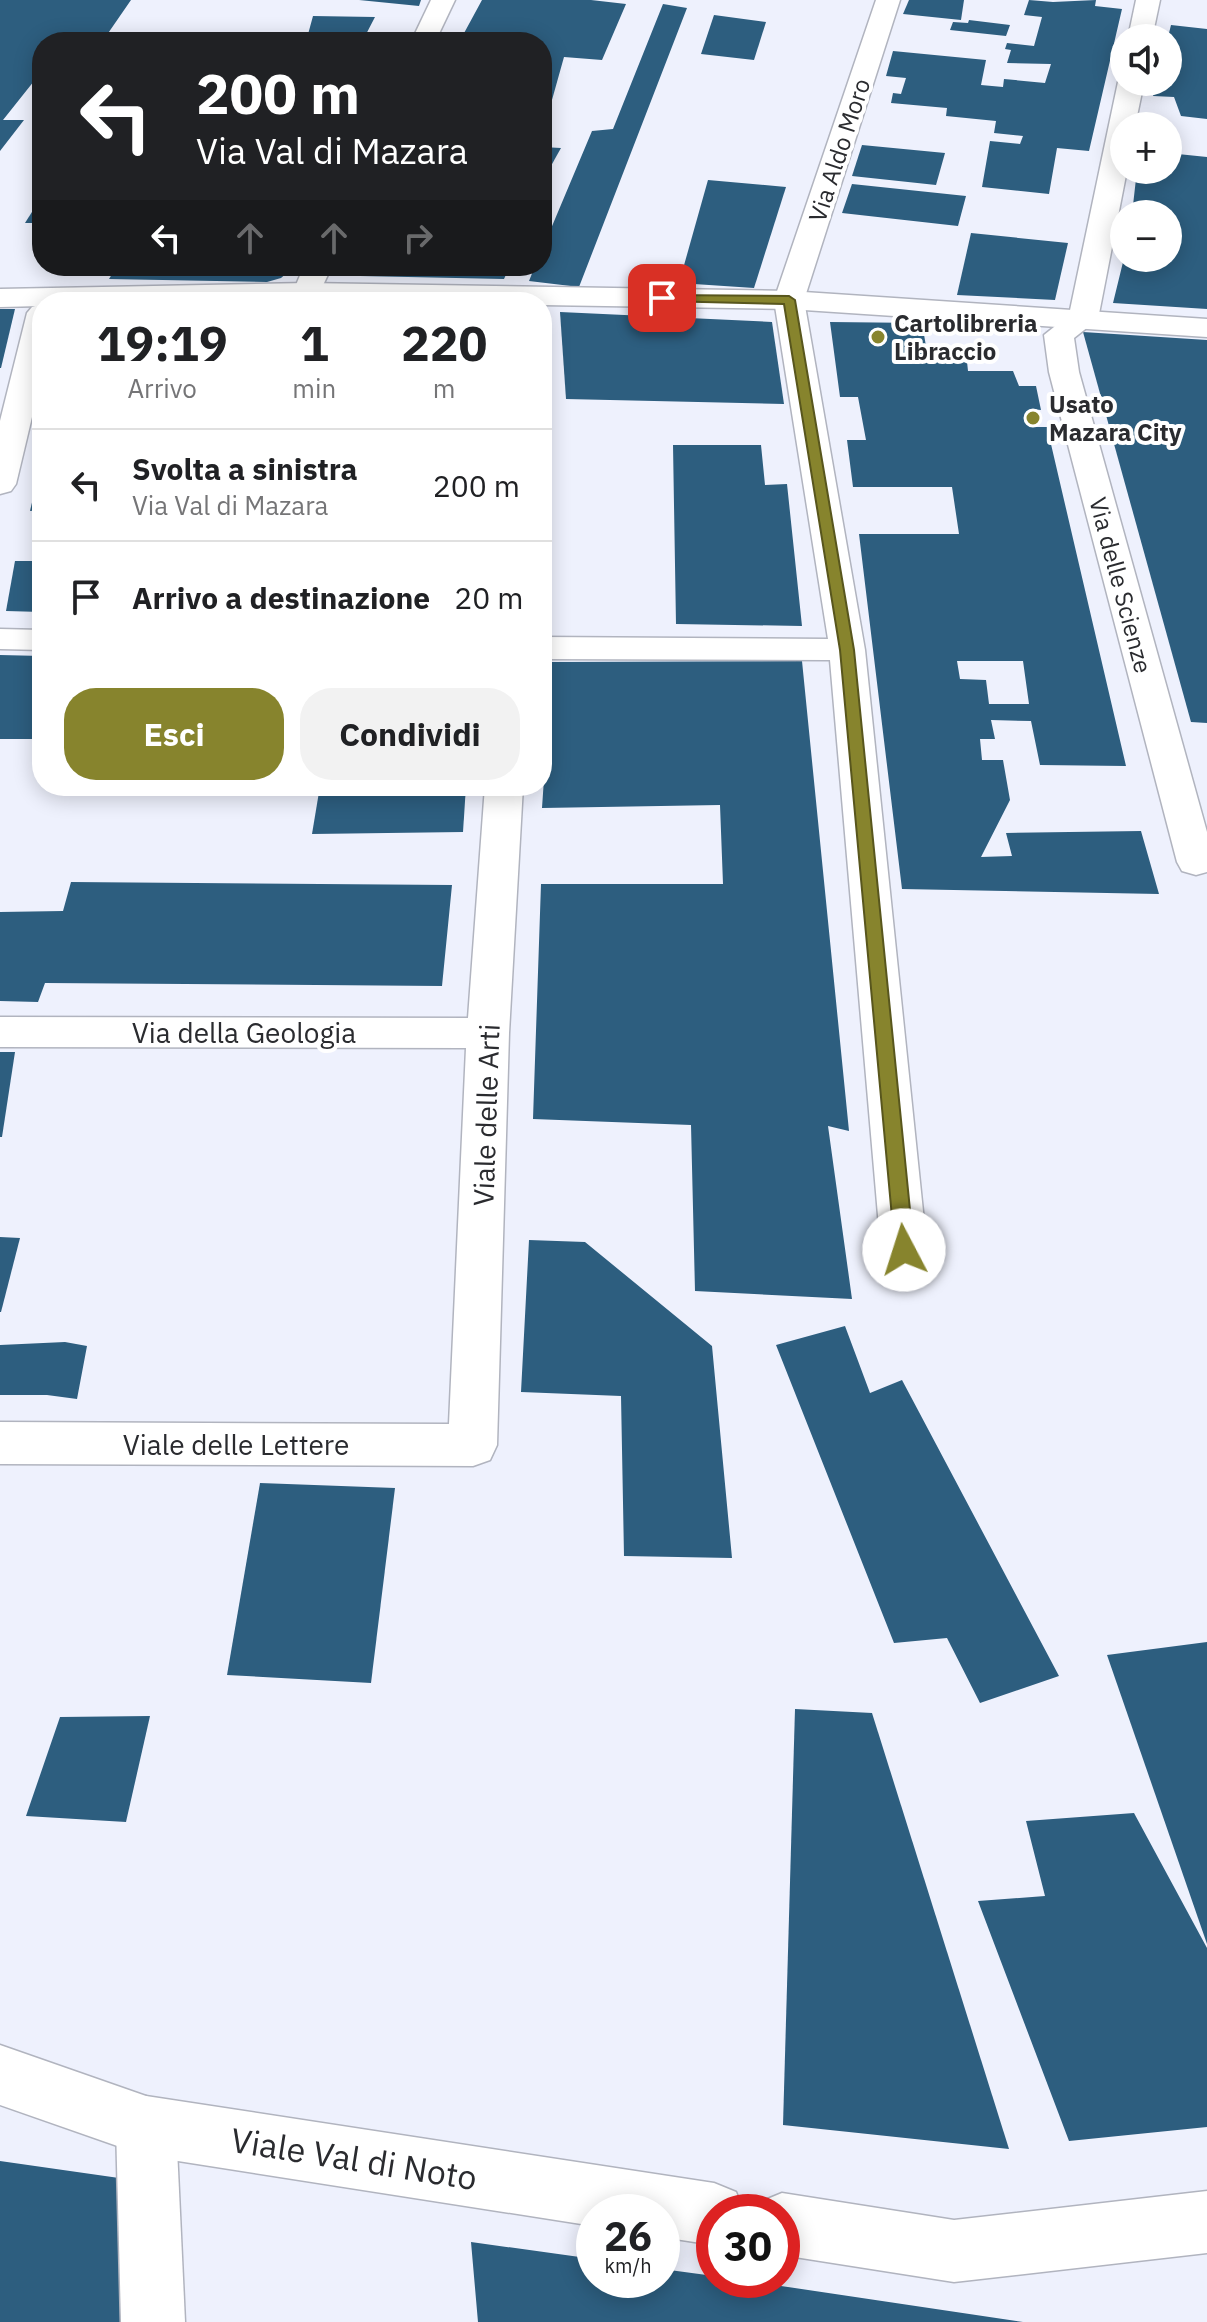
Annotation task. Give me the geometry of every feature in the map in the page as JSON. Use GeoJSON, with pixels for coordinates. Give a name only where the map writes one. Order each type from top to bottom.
{"type":"FeatureCollection","features":[{"type":"Feature","properties":{"kind":"street"},"geometry":{"type":"LineString","coordinates":[[428,32],[443,0]]}},
{"type":"Feature","properties":{"kind":"street","name":"Via Aldo Moro"},"geometry":{"type":"LineString","coordinates":[[789,300],[888,0]]}},
{"type":"Feature","properties":{"kind":"street"},"geometry":{"type":"LineString","coordinates":[[1143,24],[1148,0]]}},
{"type":"Feature","properties":{"kind":"street"},"geometry":{"type":"LineString","coordinates":[[1083,319],[1128,96]]}},
{"type":"Feature","properties":{"kind":"street"},"geometry":{"type":"LineString","coordinates":[[173,292],[312,279],[457,292]]}},
{"type":"Feature","properties":{"kind":"street"},"geometry":{"type":"LineString","coordinates":[[0,298],[32,302]]}},
{"type":"Feature","properties":{"kind":"street"},"geometry":{"type":"LineString","coordinates":[[552,299],[789,300],[1207,328]]}},
{"type":"Feature","properties":{"kind":"street"},"geometry":{"type":"LineString","coordinates":[[789,300],[847,650],[904,1250]]}},
{"type":"Feature","properties":{"kind":"street","name":"Via delle Scienze"},"geometry":{"type":"LineString","coordinates":[[1083,319],[1059,335],[1064,372],[1196,862]]}},
{"type":"Feature","properties":{"kind":"street"},"geometry":{"type":"LineString","coordinates":[[0,484],[32,353]]}},
{"type":"Feature","properties":{"kind":"street"},"geometry":{"type":"LineString","coordinates":[[0,639],[32,640]]}},
{"type":"Feature","properties":{"kind":"street"},"geometry":{"type":"LineString","coordinates":[[552,648],[847,650]]}},
{"type":"Feature","properties":{"kind":"street","name":"Viale delle Arti"},"geometry":{"type":"LineString","coordinates":[[473,1445],[488,1033],[503,796]]}},
{"type":"Feature","properties":{"kind":"street","name":"Via della Geologia"},"geometry":{"type":"LineString","coordinates":[[0,1032],[488,1033]]}},
{"type":"Feature","properties":{"kind":"street","name":"Viale delle Lettere"},"geometry":{"type":"LineString","coordinates":[[0,1443],[473,1445]]}},
{"type":"Feature","properties":{"kind":"street","name":"Viale Val di Noto"},"geometry":{"type":"LineString","coordinates":[[0,2075],[146,2126],[696,2211]]}},
{"type":"Feature","properties":{"kind":"street"},"geometry":{"type":"LineString","coordinates":[[146,2126],[153,2322]]}},
{"type":"Feature","properties":{"kind":"street"},"geometry":{"type":"LineString","coordinates":[[800,2227],[954,2251],[1207,2222]]}},
{"type":"Feature","properties":{"kind":"building"},"geometry":{"type":"Polygon","coordinates":[[[0,0],[131,0],[109,32],[32,32],[32,84],[3,120],[24,120],[0,151],[0,0]]]}},
{"type":"Feature","properties":{"kind":"building"},"geometry":{"type":"Polygon","coordinates":[[[359,0],[421,0],[419,6],[359,0]]]}},
{"type":"Feature","properties":{"kind":"building"},"geometry":{"type":"Polygon","coordinates":[[[482,0],[591,0],[626,4],[602,60],[564,57],[552,100],[552,32],[465,32],[482,0]]]}},
{"type":"Feature","properties":{"kind":"building"},"geometry":{"type":"Polygon","coordinates":[[[909,0],[964,0],[961,20],[903,14],[909,0]]]}},
{"type":"Feature","properties":{"kind":"building"},"geometry":{"type":"Polygon","coordinates":[[[1029,0],[1096,0],[1095,6],[1122,9],[1119,24],[1110,24],[1110,61],[1089,151],[1057,148],[1049,194],[982,187],[990,141],[1020,144],[1023,136],[994,133],[996,121],[946,116],[947,108],[891,103],[893,93],[901,94],[906,78],[886,76],[893,51],[986,60],[981,85],[1003,87],[1004,79],[1045,83],[1051,64],[1007,63],[1011,50],[1005,49],[1007,43],[1034,46],[1042,17],[1024,15],[1029,0]]]}},
{"type":"Feature","properties":{"kind":"building"},"geometry":{"type":"Polygon","coordinates":[[[663,4],[687,8],[579,287],[529,281],[531,276],[552,276],[552,226],[592,131],[613,129],[663,4]]]}},
{"type":"Feature","properties":{"kind":"building"},"geometry":{"type":"Polygon","coordinates":[[[714,15],[766,22],[754,60],[701,54],[714,15]]]}},
{"type":"Feature","properties":{"kind":"building"},"geometry":{"type":"Polygon","coordinates":[[[313,16],[375,17],[367,32],[309,32],[313,16]]]}},
{"type":"Feature","properties":{"kind":"building"},"geometry":{"type":"Polygon","coordinates":[[[969,20],[1010,25],[1006,36],[950,30],[953,22],[968,23],[969,20]]]}},
{"type":"Feature","properties":{"kind":"building"},"geometry":{"type":"Polygon","coordinates":[[[1182,26],[1207,29],[1207,119],[1182,116],[1174,97],[1153,96],[1182,96],[1182,26]]]}},
{"type":"Feature","properties":{"kind":"building"},"geometry":{"type":"Polygon","coordinates":[[[862,145],[945,153],[936,185],[852,176],[862,145]]]}},
{"type":"Feature","properties":{"kind":"building"},"geometry":{"type":"Polygon","coordinates":[[[552,148],[561,148],[552,164],[552,148]]]}},
{"type":"Feature","properties":{"kind":"building"},"geometry":{"type":"Polygon","coordinates":[[[1182,154],[1207,157],[1207,309],[1113,303],[1121,272],[1182,272],[1182,200],[1134,200],[1135,184],[1182,184],[1182,154]]]}},
{"type":"Feature","properties":{"kind":"building"},"geometry":{"type":"Polygon","coordinates":[[[708,180],[786,187],[754,288],[679,283],[708,180]]]}},
{"type":"Feature","properties":{"kind":"building"},"geometry":{"type":"Polygon","coordinates":[[[852,184],[966,196],[958,226],[842,213],[852,184]]]}},
{"type":"Feature","properties":{"kind":"building"},"geometry":{"type":"Polygon","coordinates":[[[971,233],[1068,243],[1055,300],[957,295],[971,233]]]}},
{"type":"Feature","properties":{"kind":"building"},"geometry":{"type":"Polygon","coordinates":[[[111,276],[283,276],[267,282],[109,279],[111,276]]]}},
{"type":"Feature","properties":{"kind":"building"},"geometry":{"type":"Polygon","coordinates":[[[360,276],[505,276],[504,279],[360,276]]]}},
{"type":"Feature","properties":{"kind":"building"},"geometry":{"type":"Polygon","coordinates":[[[0,309],[15,309],[1,368],[0,368],[0,309]]]}},
{"type":"Feature","properties":{"kind":"building"},"geometry":{"type":"Polygon","coordinates":[[[560,312],[772,322],[784,404],[566,399],[560,312]]]}},
{"type":"Feature","properties":{"kind":"building"},"geometry":{"type":"Polygon","coordinates":[[[830,322],[922,323],[927,352],[966,352],[968,371],[1013,371],[1019,386],[1036,386],[1041,410],[1031,409],[1035,427],[1047,427],[1126,766],[1040,765],[1031,721],[991,720],[995,739],[980,739],[982,760],[1003,760],[1010,800],[981,857],[1012,856],[1006,833],[1141,831],[1159,894],[902,889],[859,534],[959,534],[952,487],[853,487],[847,440],[866,440],[858,397],[840,397],[830,322]],[[957,661],[960,679],[986,680],[989,704],[1029,704],[1023,661],[957,661]]]}},
{"type":"Feature","properties":{"kind":"building"},"geometry":{"type":"Polygon","coordinates":[[[1083,332],[1207,340],[1207,723],[1191,722],[1083,332]]]}},
{"type":"Feature","properties":{"kind":"building"},"geometry":{"type":"Polygon","coordinates":[[[673,445],[761,445],[765,485],[787,484],[802,626],[676,624],[673,445]]]}},
{"type":"Feature","properties":{"kind":"building"},"geometry":{"type":"Polygon","coordinates":[[[15,561],[32,561],[32,612],[6,611],[15,561]]]}},
{"type":"Feature","properties":{"kind":"building"},"geometry":{"type":"Polygon","coordinates":[[[0,655],[32,656],[32,739],[0,739],[0,655]]]}},
{"type":"Feature","properties":{"kind":"building"},"geometry":{"type":"Polygon","coordinates":[[[802,661],[849,1131],[828,1126],[852,1299],[695,1291],[691,1125],[533,1119],[541,884],[723,884],[720,805],[542,808],[543,796],[552,796],[552,662],[802,661]]]}},
{"type":"Feature","properties":{"kind":"building"},"geometry":{"type":"Polygon","coordinates":[[[318,796],[465,796],[463,832],[312,834],[318,796]]]}},
{"type":"Feature","properties":{"kind":"building"},"geometry":{"type":"Polygon","coordinates":[[[71,882],[452,885],[442,986],[45,983],[38,1002],[0,1001],[0,912],[63,911],[71,882]]]}},
{"type":"Feature","properties":{"kind":"building"},"geometry":{"type":"Polygon","coordinates":[[[0,1052],[15,1052],[2,1137],[0,1137],[0,1052]]]}},
{"type":"Feature","properties":{"kind":"building"},"geometry":{"type":"Polygon","coordinates":[[[0,1237],[20,1238],[1,1312],[0,1312],[0,1237]]]}},
{"type":"Feature","properties":{"kind":"building"},"geometry":{"type":"Polygon","coordinates":[[[529,1240],[585,1242],[712,1346],[732,1558],[624,1556],[621,1396],[521,1392],[529,1240]]]}},
{"type":"Feature","properties":{"kind":"building"},"geometry":{"type":"Polygon","coordinates":[[[845,1326],[870,1393],[902,1380],[1059,1676],[980,1703],[947,1638],[894,1643],[776,1345],[845,1326]]]}},
{"type":"Feature","properties":{"kind":"building"},"geometry":{"type":"Polygon","coordinates":[[[65,1342],[87,1346],[77,1399],[47,1395],[0,1395],[0,1345],[65,1342]]]}},
{"type":"Feature","properties":{"kind":"building"},"geometry":{"type":"Polygon","coordinates":[[[260,1483],[395,1488],[371,1683],[227,1675],[260,1483]]]}},
{"type":"Feature","properties":{"kind":"building"},"geometry":{"type":"Polygon","coordinates":[[[1207,1642],[1207,1944],[1107,1655],[1207,1642]]]}},
{"type":"Feature","properties":{"kind":"building"},"geometry":{"type":"Polygon","coordinates":[[[795,1709],[872,1713],[1009,2149],[783,2125],[795,1709]]]}},
{"type":"Feature","properties":{"kind":"building"},"geometry":{"type":"Polygon","coordinates":[[[150,1716],[126,1822],[26,1816],[60,1717],[150,1716]]]}},
{"type":"Feature","properties":{"kind":"building"},"geometry":{"type":"Polygon","coordinates":[[[1134,1813],[1207,1948],[1207,2127],[1069,2141],[978,1901],[1045,1896],[1026,1821],[1134,1813]]]}},
{"type":"Feature","properties":{"kind":"building"},"geometry":{"type":"Polygon","coordinates":[[[0,2161],[119,2178],[126,2322],[0,2322],[0,2161]]]}},
{"type":"Feature","properties":{"kind":"building"},"geometry":{"type":"Polygon","coordinates":[[[471,2242],[576,2257],[576,2298],[680,2298],[680,2271],[696,2274],[696,2298],[800,2298],[800,2289],[1023,2322],[478,2322],[471,2242]]]}},
{"type":"Feature","properties":{"kind":"place","name":"Cartolibreria Libraccio"},"geometry":{"type":"Point","coordinates":[878,337]}},
{"type":"Feature","properties":{"kind":"place","name":"Usato Mazara City"},"geometry":{"type":"Point","coordinates":[1033,418]}},
{"type":"Feature","properties":{"kind":"route"},"geometry":{"type":"LineString","coordinates":[[662,298],[789,300],[847,650],[904,1250]]}}]}
